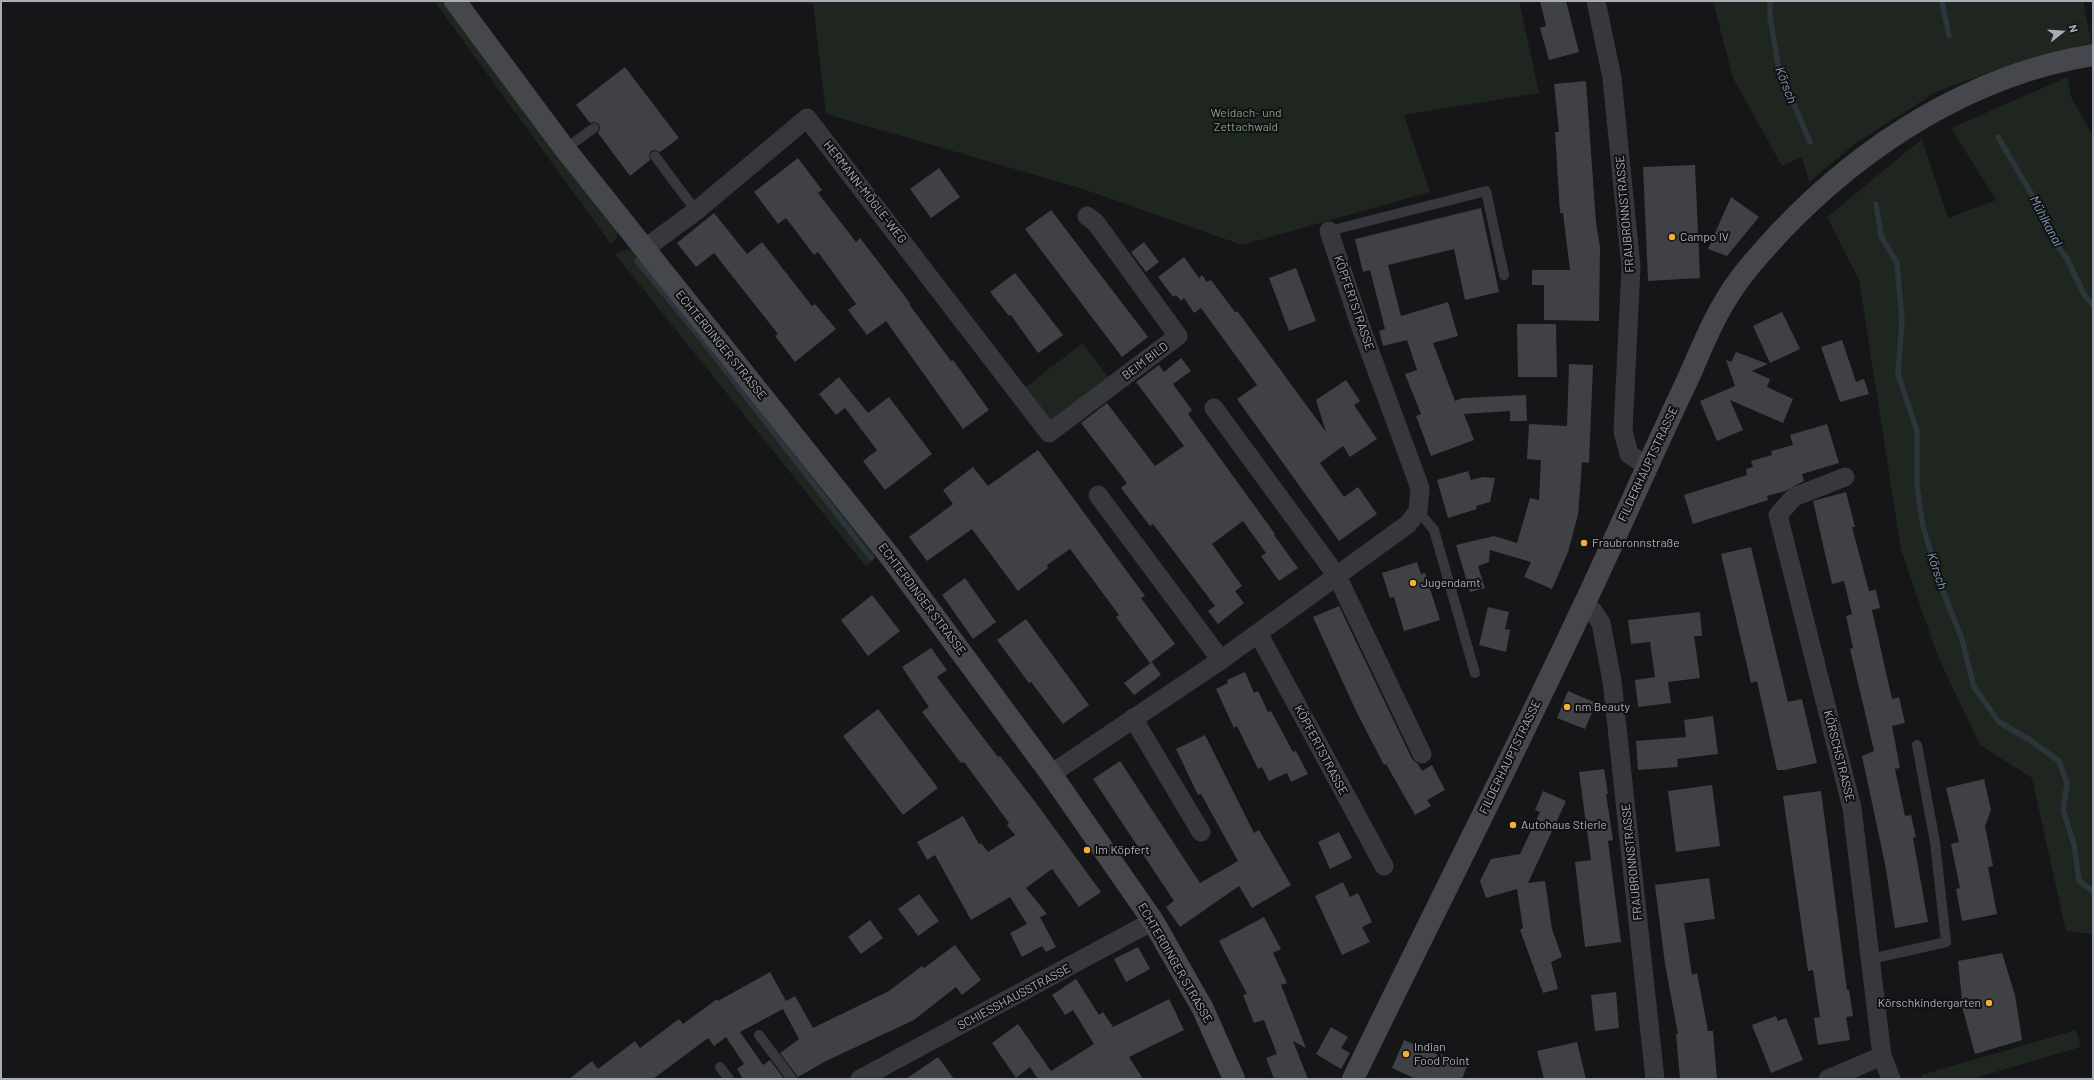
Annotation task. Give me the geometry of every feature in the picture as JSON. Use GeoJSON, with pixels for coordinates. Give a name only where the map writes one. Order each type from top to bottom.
{"type":"FeatureCollection","features":[{"type":"Feature","properties":{"kind":"street","name":"ECHTERDINGER STRASSE"},"geometry":{"type":"LineString","coordinates":[[455,1],[565,149],[892,559],[1051,774],[1153,922],[1203,1009],[1234,1079]]}},
{"type":"Feature","properties":{"kind":"street","name":"FRAUBRONNSTRASSE"},"geometry":{"type":"LineString","coordinates":[[1596,1],[1612,78],[1631,267],[1623,431],[1628,454],[1646,466]]}},
{"type":"Feature","properties":{"kind":"street","name":"FILDERHAUPTSTRASSE"},"geometry":{"type":"LineString","coordinates":[[1353,1079],[1583,607],[1646,466],[1724,302],[1758,256],[1803,208],[1854,164],[1900,131],[1953,100],[2018,75],[2076,58],[2093,55]]}},
{"type":"Feature","properties":{"kind":"street","name":"HERMANN-MÖGLE-WEG"},"geometry":{"type":"LineString","coordinates":[[644,249],[696,211],[807,118],[1050,433]]}},
{"type":"Feature","properties":{"kind":"street","name":"BEIM BILD"},"geometry":{"type":"LineString","coordinates":[[1050,433],[1178,336],[1096,223],[1087,216]]}},
{"type":"Feature","properties":{"kind":"street","name":"KÖPFERTSTRASSE"},"geometry":{"type":"LineString","coordinates":[[1329,230],[1359,322],[1420,488],[1418,511]]}},
{"type":"Feature","properties":{"kind":"street"},"geometry":{"type":"LineString","coordinates":[[1214,408],[1337,576],[1422,754]]}},
{"type":"Feature","properties":{"kind":"street","name":"KÖRSCHSTRASSE"},"geometry":{"type":"LineString","coordinates":[[1845,477],[1794,497],[1778,515],[1852,808],[1882,1056],[1891,1079]]}},
{"type":"Feature","properties":{"kind":"street"},"geometry":{"type":"LineString","coordinates":[[1098,495],[1221,660]]}},
{"type":"Feature","properties":{"kind":"street"},"geometry":{"type":"LineString","coordinates":[[1051,774],[1221,660],[1408,524],[1418,511]]}},
{"type":"Feature","properties":{"kind":"street","name":"FRAUBRONNSTRASSE"},"geometry":{"type":"LineString","coordinates":[[1583,607],[1593,611],[1601,623],[1612,681],[1655,1079]]}},
{"type":"Feature","properties":{"kind":"street","name":"KÖPFERTSTRASSE"},"geometry":{"type":"LineString","coordinates":[[1258,633],[1384,866]]}},
{"type":"Feature","properties":{"kind":"street"},"geometry":{"type":"LineString","coordinates":[[1133,718],[1201,832]]}},
{"type":"Feature","properties":{"kind":"street","name":"SCHIESSHAUSSTRASSE"},"geometry":{"type":"LineString","coordinates":[[872,1076],[1153,922]]}},
{"type":"Feature","properties":{"kind":"street"},"geometry":{"type":"LineString","coordinates":[[1828,1079],[1882,1056]]}},
{"type":"Feature","properties":{"kind":"lane"},"geometry":{"type":"LineString","coordinates":[[565,149],[594,128]]}},
{"type":"Feature","properties":{"kind":"lane"},"geometry":{"type":"LineString","coordinates":[[655,156],[696,211]]}},
{"type":"Feature","properties":{"kind":"lane","name":"KÖPFERTSTRASSE"},"geometry":{"type":"LineString","coordinates":[[1329,230],[1486,191],[1504,275]]}},
{"type":"Feature","properties":{"kind":"lane"},"geometry":{"type":"LineString","coordinates":[[1418,511],[1434,530],[1476,673]]}},
{"type":"Feature","properties":{"kind":"lane"},"geometry":{"type":"LineString","coordinates":[[1871,959],[1946,942],[1934,842],[1917,745]]}},
{"type":"Feature","properties":{"kind":"lane"},"geometry":{"type":"LineString","coordinates":[[759,1034],[792,1079]]}},
{"type":"Feature","properties":{"kind":"lane"},"geometry":{"type":"LineString","coordinates":[[720,1067],[729,1079]]}},
{"type":"Feature","properties":{"kind":"green space"},"geometry":{"type":"Polygon","coordinates":[[[434,1],[445,1],[617,229],[617,237],[611,244],[434,1]]]}},
{"type":"Feature","properties":{"kind":"green space","name":"Weidach- und Zettachwald"},"geometry":{"type":"Polygon","coordinates":[[[808,1],[1519,1],[1539,93],[1404,115],[1430,192],[1242,245],[1083,189],[826,114],[813,3],[809,4],[808,1]]]}},
{"type":"Feature","properties":{"kind":"green space"},"geometry":{"type":"Polygon","coordinates":[[[1713,1],[2083,1],[2092,47],[2004,67],[1936,92],[1856,143],[1809,182],[1802,157],[1782,166],[1733,78],[1713,1]]]}},
{"type":"Feature","properties":{"kind":"green space"},"geometry":{"type":"Polygon","coordinates":[[[2068,77],[2071,97],[2093,136],[2093,934],[2066,931],[2032,778],[1980,745],[1938,657],[1901,550],[1859,280],[1827,217],[1922,139],[1948,218],[1996,200],[1951,128],[2068,77]]]}},
{"type":"Feature","properties":{"kind":"green space"},"geometry":{"type":"Polygon","coordinates":[[[627,249],[634,251],[876,556],[866,567],[615,254],[627,249]]]}},
{"type":"Feature","properties":{"kind":"green space"},"geometry":{"type":"Polygon","coordinates":[[[1083,343],[1114,385],[1049,433],[1019,392],[1083,343]]]}},
{"type":"Feature","properties":{"kind":"green space"},"geometry":{"type":"Polygon","coordinates":[[[2076,1030],[2081,1047],[1971,1079],[1922,1079],[1921,1075],[2076,1030]]]}},
{"type":"Feature","properties":{"kind":"building"},"geometry":{"type":"Polygon","coordinates":[[[1540,1],[1566,1],[1579,52],[1549,60],[1540,28],[1546,26],[1540,1]]]}},
{"type":"Feature","properties":{"kind":"building"},"geometry":{"type":"Polygon","coordinates":[[[625,67],[679,138],[660,152],[655,150],[651,151],[649,156],[650,160],[630,176],[598,133],[600,128],[599,124],[594,122],[590,123],[576,105],[625,67]]]}},
{"type":"Feature","properties":{"kind":"building"},"geometry":{"type":"Polygon","coordinates":[[[1586,81],[1596,223],[1600,247],[1599,321],[1544,320],[1544,285],[1532,285],[1532,270],[1570,270],[1563,213],[1560,213],[1555,132],[1559,132],[1554,84],[1586,81]]]}},
{"type":"Feature","properties":{"kind":"building"},"geometry":{"type":"Polygon","coordinates":[[[798,158],[822,190],[818,193],[856,242],[860,238],[989,410],[963,429],[886,321],[867,335],[848,310],[856,304],[818,252],[814,255],[786,218],[778,224],[754,192],[798,158]]]}},
{"type":"Feature","properties":{"kind":"building","name":"Campo IV"},"geometry":{"type":"Polygon","coordinates":[[[1695,165],[1700,278],[1648,281],[1643,167],[1695,165]]]}},
{"type":"Feature","properties":{"kind":"building"},"geometry":{"type":"Polygon","coordinates":[[[939,168],[960,197],[931,218],[910,189],[939,168]]]}},
{"type":"Feature","properties":{"kind":"building"},"geometry":{"type":"Polygon","coordinates":[[[1731,197],[1759,217],[1727,256],[1708,249],[1731,197]]]}},
{"type":"Feature","properties":{"kind":"building"},"geometry":{"type":"Polygon","coordinates":[[[1481,208],[1499,292],[1465,300],[1454,249],[1388,265],[1401,316],[1448,302],[1458,336],[1433,343],[1455,401],[1463,398],[1526,395],[1527,421],[1510,421],[1510,411],[1464,414],[1474,440],[1431,456],[1416,416],[1421,414],[1405,374],[1417,370],[1407,340],[1383,346],[1379,331],[1385,329],[1370,270],[1363,272],[1355,239],[1481,208]]]}},
{"type":"Feature","properties":{"kind":"building"},"geometry":{"type":"Polygon","coordinates":[[[1051,210],[1148,337],[1122,357],[1025,229],[1051,210]]]}},
{"type":"Feature","properties":{"kind":"building"},"geometry":{"type":"Polygon","coordinates":[[[714,213],[747,254],[762,242],[812,306],[815,304],[836,329],[795,362],[775,336],[778,334],[714,253],[696,267],[677,243],[714,213]]]}},
{"type":"Feature","properties":{"kind":"building"},"geometry":{"type":"Polygon","coordinates":[[[1144,242],[1159,262],[1146,272],[1131,252],[1144,242]]]}},
{"type":"Feature","properties":{"kind":"building"},"geometry":{"type":"Polygon","coordinates":[[[1184,257],[1199,278],[1202,275],[1207,282],[1211,280],[1235,312],[1238,312],[1326,432],[1316,400],[1346,380],[1360,401],[1354,405],[1377,439],[1350,457],[1343,446],[1320,463],[1344,497],[1358,487],[1377,514],[1339,541],[1237,399],[1257,385],[1201,308],[1194,313],[1184,298],[1181,301],[1176,295],[1173,297],[1158,277],[1184,257]]]}},
{"type":"Feature","properties":{"kind":"building"},"geometry":{"type":"Polygon","coordinates":[[[1296,268],[1316,321],[1289,331],[1269,278],[1296,268]]]}},
{"type":"Feature","properties":{"kind":"building"},"geometry":{"type":"Polygon","coordinates":[[[1015,273],[1063,335],[1038,353],[1011,315],[1009,316],[990,292],[1015,273]]]}},
{"type":"Feature","properties":{"kind":"building"},"geometry":{"type":"Polygon","coordinates":[[[1782,312],[1800,349],[1770,363],[1753,326],[1782,312]]]}},
{"type":"Feature","properties":{"kind":"building"},"geometry":{"type":"Polygon","coordinates":[[[1517,324],[1556,324],[1557,377],[1518,377],[1517,324]]]}},
{"type":"Feature","properties":{"kind":"building"},"geometry":{"type":"Polygon","coordinates":[[[1842,340],[1856,382],[1864,379],[1869,394],[1840,402],[1821,347],[1842,340]]]}},
{"type":"Feature","properties":{"kind":"building"},"geometry":{"type":"Polygon","coordinates":[[[1736,352],[1768,364],[1752,371],[1770,379],[1767,387],[1793,399],[1783,423],[1730,400],[1743,430],[1717,441],[1700,401],[1735,386],[1726,360],[1731,362],[1736,352]]]}},
{"type":"Feature","properties":{"kind":"building"},"geometry":{"type":"Polygon","coordinates":[[[1181,358],[1191,371],[1173,384],[1192,410],[1188,414],[1298,568],[1279,581],[1261,556],[1266,553],[1243,521],[1212,544],[1242,586],[1235,591],[1244,603],[1218,624],[1208,611],[1215,606],[1153,524],[1150,526],[1121,488],[1127,483],[1081,423],[1107,403],[1155,466],[1184,446],[1136,382],[1159,365],[1164,372],[1181,358]]]}},
{"type":"Feature","properties":{"kind":"building"},"geometry":{"type":"Polygon","coordinates":[[[1569,364],[1593,365],[1589,463],[1582,462],[1578,515],[1568,552],[1552,589],[1524,577],[1531,562],[1490,550],[1489,562],[1478,566],[1485,588],[1470,592],[1456,545],[1494,536],[1517,543],[1530,498],[1539,500],[1541,460],[1527,459],[1529,424],[1567,426],[1569,364]]]}},
{"type":"Feature","properties":{"kind":"building"},"geometry":{"type":"Polygon","coordinates":[[[839,377],[868,413],[889,397],[932,454],[885,490],[863,461],[877,450],[845,408],[836,415],[819,394],[839,377]]]}},
{"type":"Feature","properties":{"kind":"building"},"geometry":{"type":"Polygon","coordinates":[[[1827,424],[1839,463],[1802,474],[1804,481],[1785,491],[1767,496],[1768,500],[1693,524],[1684,495],[1747,475],[1746,469],[1753,467],[1751,461],[1772,455],[1771,451],[1793,445],[1790,435],[1827,424]]]}},
{"type":"Feature","properties":{"kind":"building"},"geometry":{"type":"Polygon","coordinates":[[[1038,450],[1145,596],[1141,598],[1175,644],[1150,663],[1116,617],[1119,615],[1070,549],[1047,565],[1048,568],[1018,591],[972,529],[927,561],[909,537],[953,504],[943,490],[973,467],[988,486],[1038,450]]]}},
{"type":"Feature","properties":{"kind":"building"},"geometry":{"type":"Polygon","coordinates":[[[1468,471],[1471,480],[1483,477],[1495,478],[1490,502],[1476,506],[1477,509],[1448,518],[1437,480],[1468,471]]]}},
{"type":"Feature","properties":{"kind":"building"},"geometry":{"type":"Polygon","coordinates":[[[1846,492],[1855,527],[1852,527],[1869,591],[1876,590],[1880,608],[1872,610],[1892,699],[1899,697],[1905,723],[1892,726],[1900,768],[1895,769],[1905,816],[1911,815],[1916,837],[1913,838],[1928,922],[1895,928],[1885,864],[1862,756],[1874,751],[1850,649],[1853,648],[1846,616],[1852,614],[1844,581],[1832,584],[1813,501],[1846,492]]]}},
{"type":"Feature","properties":{"kind":"building"},"geometry":{"type":"Polygon","coordinates":[[[1751,547],[1788,702],[1802,699],[1817,763],[1784,770],[1777,770],[1757,681],[1751,683],[1721,554],[1751,547]]]}},
{"type":"Feature","properties":{"kind":"building"},"geometry":{"type":"Polygon","coordinates":[[[1417,562],[1421,574],[1425,573],[1440,620],[1404,631],[1394,597],[1390,598],[1382,573],[1417,562]]]}},
{"type":"Feature","properties":{"kind":"building"},"geometry":{"type":"Polygon","coordinates":[[[965,578],[996,622],[973,639],[942,595],[965,578]]]}},
{"type":"Feature","properties":{"kind":"building"},"geometry":{"type":"Polygon","coordinates":[[[872,595],[900,631],[868,656],[841,620],[872,595]]]}},
{"type":"Feature","properties":{"kind":"building"},"geometry":{"type":"Polygon","coordinates":[[[1339,606],[1412,759],[1418,764],[1422,771],[1432,765],[1445,790],[1427,800],[1431,806],[1415,815],[1386,764],[1384,765],[1357,713],[1313,617],[1339,606]]]}},
{"type":"Feature","properties":{"kind":"building"},"geometry":{"type":"Polygon","coordinates":[[[1488,607],[1509,612],[1505,629],[1510,630],[1506,652],[1479,645],[1488,607]]]}},
{"type":"Feature","properties":{"kind":"building"},"geometry":{"type":"Polygon","coordinates":[[[1700,612],[1702,636],[1694,636],[1700,678],[1668,682],[1671,703],[1638,707],[1635,680],[1655,677],[1650,642],[1631,644],[1628,620],[1700,612]]]}},
{"type":"Feature","properties":{"kind":"building"},"geometry":{"type":"Polygon","coordinates":[[[1026,619],[1089,705],[1063,724],[1031,682],[1029,683],[997,640],[1026,619]]]}},
{"type":"Feature","properties":{"kind":"building"},"geometry":{"type":"Polygon","coordinates":[[[931,648],[947,670],[937,677],[998,757],[1000,756],[1036,803],[1101,892],[1079,907],[1052,869],[1026,888],[1047,914],[1040,917],[1056,947],[1046,952],[1042,946],[1022,957],[1010,933],[1027,924],[1010,897],[971,920],[935,855],[927,860],[917,842],[963,816],[979,844],[981,843],[988,852],[1015,835],[1007,825],[1009,823],[964,762],[961,763],[922,712],[929,707],[902,667],[931,648]]]}},
{"type":"Feature","properties":{"kind":"building"},"geometry":{"type":"Polygon","coordinates":[[[1152,662],[1161,675],[1134,695],[1124,683],[1152,662]]]}},
{"type":"Feature","properties":{"kind":"building"},"geometry":{"type":"Polygon","coordinates":[[[1245,672],[1254,693],[1258,691],[1268,712],[1271,711],[1293,752],[1296,751],[1308,774],[1291,782],[1287,773],[1269,781],[1262,767],[1258,769],[1237,726],[1234,728],[1216,689],[1228,683],[1227,680],[1245,672]]]}},
{"type":"Feature","properties":{"kind":"building"},"geometry":{"type":"Polygon","coordinates":[[[1568,691],[1596,703],[1585,729],[1557,718],[1568,691]]]}},
{"type":"Feature","properties":{"kind":"building"},"geometry":{"type":"Polygon","coordinates":[[[878,709],[938,788],[903,815],[843,736],[878,709]]]}},
{"type":"Feature","properties":{"kind":"building"},"geometry":{"type":"Polygon","coordinates":[[[1713,716],[1718,754],[1677,759],[1678,767],[1638,770],[1636,741],[1686,737],[1684,720],[1713,716]]]}},
{"type":"Feature","properties":{"kind":"building"},"geometry":{"type":"Polygon","coordinates":[[[1205,735],[1254,833],[1259,830],[1291,885],[1252,908],[1239,886],[1180,927],[1166,907],[1174,901],[1093,779],[1120,761],[1200,883],[1238,861],[1201,794],[1198,795],[1176,749],[1205,735]]]}},
{"type":"Feature","properties":{"kind":"building"},"geometry":{"type":"Polygon","coordinates":[[[1604,769],[1613,840],[1608,841],[1621,942],[1585,947],[1575,862],[1591,860],[1579,772],[1604,769]]]}},
{"type":"Feature","properties":{"kind":"building"},"geometry":{"type":"Polygon","coordinates":[[[1984,779],[1991,810],[1985,826],[1993,866],[1988,867],[1997,914],[1962,921],[1956,889],[1960,888],[1951,844],[1959,842],[1946,788],[1984,779]]]}},
{"type":"Feature","properties":{"kind":"building"},"geometry":{"type":"Polygon","coordinates":[[[1712,785],[1720,846],[1676,852],[1668,791],[1712,785]]]}},
{"type":"Feature","properties":{"kind":"building"},"geometry":{"type":"Polygon","coordinates":[[[1543,791],[1566,801],[1528,883],[1545,881],[1552,929],[1562,957],[1551,962],[1558,989],[1543,993],[1520,930],[1523,928],[1517,889],[1486,898],[1480,881],[1491,859],[1520,854],[1540,812],[1535,810],[1543,791]]]}},
{"type":"Feature","properties":{"kind":"building"},"geometry":{"type":"Polygon","coordinates":[[[1821,791],[1847,990],[1849,990],[1853,1016],[1846,1017],[1850,1040],[1818,1045],[1814,1018],[1820,1017],[1813,970],[1808,971],[1783,796],[1821,791]]]}},
{"type":"Feature","properties":{"kind":"building"},"geometry":{"type":"Polygon","coordinates":[[[1339,832],[1352,858],[1330,869],[1318,842],[1339,832]]]}},
{"type":"Feature","properties":{"kind":"building"},"geometry":{"type":"Polygon","coordinates":[[[1709,878],[1715,919],[1684,923],[1692,975],[1697,973],[1708,1031],[1713,1031],[1717,1079],[1680,1079],[1676,1034],[1678,1034],[1665,964],[1655,885],[1709,878]]]}},
{"type":"Feature","properties":{"kind":"building"},"geometry":{"type":"Polygon","coordinates":[[[1343,882],[1350,897],[1358,893],[1372,922],[1362,927],[1370,942],[1342,955],[1315,896],[1343,882]]]}},
{"type":"Feature","properties":{"kind":"building"},"geometry":{"type":"Polygon","coordinates":[[[919,894],[939,921],[918,936],[898,909],[919,894]]]}},
{"type":"Feature","properties":{"kind":"building"},"geometry":{"type":"Polygon","coordinates":[[[1264,917],[1281,949],[1273,953],[1287,983],[1281,985],[1306,1048],[1293,1041],[1308,1079],[1274,1079],[1266,1058],[1277,1054],[1264,1020],[1254,1023],[1243,995],[1247,994],[1219,941],[1264,917]]]}},
{"type":"Feature","properties":{"kind":"building"},"geometry":{"type":"Polygon","coordinates":[[[870,920],[883,938],[861,954],[848,937],[870,920]]]}},
{"type":"Feature","properties":{"kind":"building"},"geometry":{"type":"Polygon","coordinates":[[[955,945],[981,980],[962,995],[956,987],[914,1020],[826,1061],[798,1077],[780,1053],[799,1039],[783,1009],[740,1032],[763,1065],[770,1060],[784,1079],[743,1079],[737,1069],[744,1064],[726,1037],[714,1046],[708,1038],[653,1079],[569,1079],[592,1061],[598,1069],[635,1041],[640,1048],[679,1019],[683,1024],[717,999],[718,1001],[770,972],[786,1001],[795,996],[813,1028],[889,991],[922,966],[924,968],[955,945]]]}},
{"type":"Feature","properties":{"kind":"building"},"geometry":{"type":"Polygon","coordinates":[[[1138,947],[1150,969],[1126,982],[1114,959],[1138,947]]]}},
{"type":"Feature","properties":{"kind":"building","name":"Körschkindergarten"},"geometry":{"type":"Polygon","coordinates":[[[2002,953],[2015,995],[2022,1040],[1975,1054],[1963,1010],[1958,961],[2002,953]]]}},
{"type":"Feature","properties":{"kind":"building"},"geometry":{"type":"Polygon","coordinates":[[[1076,979],[1099,1015],[1103,1012],[1113,1027],[1169,999],[1184,1030],[1129,1057],[1143,1079],[1038,1079],[1030,1067],[1016,1078],[992,1043],[1018,1024],[1051,1071],[1094,1044],[1073,1010],[1065,1015],[1052,995],[1076,979]]]}},
{"type":"Feature","properties":{"kind":"building"},"geometry":{"type":"Polygon","coordinates":[[[1616,992],[1619,1028],[1595,1031],[1591,995],[1616,992]]]}},
{"type":"Feature","properties":{"kind":"building"},"geometry":{"type":"Polygon","coordinates":[[[1776,1016],[1778,1021],[1786,1018],[1803,1060],[1771,1073],[1752,1025],[1776,1016]]]}},
{"type":"Feature","properties":{"kind":"building"},"geometry":{"type":"Polygon","coordinates":[[[1331,1027],[1348,1037],[1341,1048],[1350,1053],[1341,1069],[1316,1054],[1331,1027]]]}},
{"type":"Feature","properties":{"kind":"building"},"geometry":{"type":"Polygon","coordinates":[[[1404,1040],[1441,1056],[1441,1054],[1468,1064],[1462,1079],[1416,1079],[1392,1068],[1404,1040]]]}},
{"type":"Feature","properties":{"kind":"building"},"geometry":{"type":"Polygon","coordinates":[[[1577,1042],[1586,1079],[1544,1079],[1537,1051],[1577,1042]]]}},
{"type":"Feature","properties":{"kind":"building"},"geometry":{"type":"Polygon","coordinates":[[[938,1057],[954,1079],[906,1079],[938,1057]]]}},
{"type":"Feature","properties":{"kind":"waterway","name":"Körsch"},"geometry":{"type":"LineString","coordinates":[[1770,1],[1770,17],[1779,70],[1810,142]]}},
{"type":"Feature","properties":{"kind":"waterway","name":"Mühlkanal"},"geometry":{"type":"LineString","coordinates":[[1942,1],[1949,36]]}},
{"type":"Feature","properties":{"kind":"waterway","name":"Mühlkanal"},"geometry":{"type":"LineString","coordinates":[[1998,137],[2038,205],[2053,240],[2067,259],[2085,296],[2093,305]]}},
{"type":"Feature","properties":{"kind":"waterway","name":"Körsch"},"geometry":{"type":"LineString","coordinates":[[1876,204],[1881,236],[1897,263],[1902,320],[1898,374],[1917,431],[1917,486],[1923,526],[1942,589],[1962,639],[1974,687],[1999,722],[2030,740],[2059,761],[2067,783],[2063,810],[2074,844],[2079,881],[2093,891]]}},
{"type":"Feature","properties":{"kind":"waterway"},"geometry":{"type":"LineString","coordinates":[[637,261],[702,340],[871,558]]}},
{"type":"Feature","properties":{"kind":"place","name":"Campo IV"},"geometry":{"type":"Point","coordinates":[1672,237]}},
{"type":"Feature","properties":{"kind":"place","name":"Fraubronnstraße"},"geometry":{"type":"Point","coordinates":[1584,543]}},
{"type":"Feature","properties":{"kind":"place","name":"Jugendamt"},"geometry":{"type":"Point","coordinates":[1413,583]}},
{"type":"Feature","properties":{"kind":"place","name":"nm Beauty"},"geometry":{"type":"Point","coordinates":[1567,707]}},
{"type":"Feature","properties":{"kind":"place","name":"Autohaus Stierle"},"geometry":{"type":"Point","coordinates":[1513,825]}},
{"type":"Feature","properties":{"kind":"place","name":"Im Köpfert"},"geometry":{"type":"Point","coordinates":[1087,850]}},
{"type":"Feature","properties":{"kind":"place","name":"Körschkindergarten"},"geometry":{"type":"Point","coordinates":[1989,1003]}},
{"type":"Feature","properties":{"kind":"place","name":"Indian Food Point"},"geometry":{"type":"Point","coordinates":[1406,1054]}}]}
